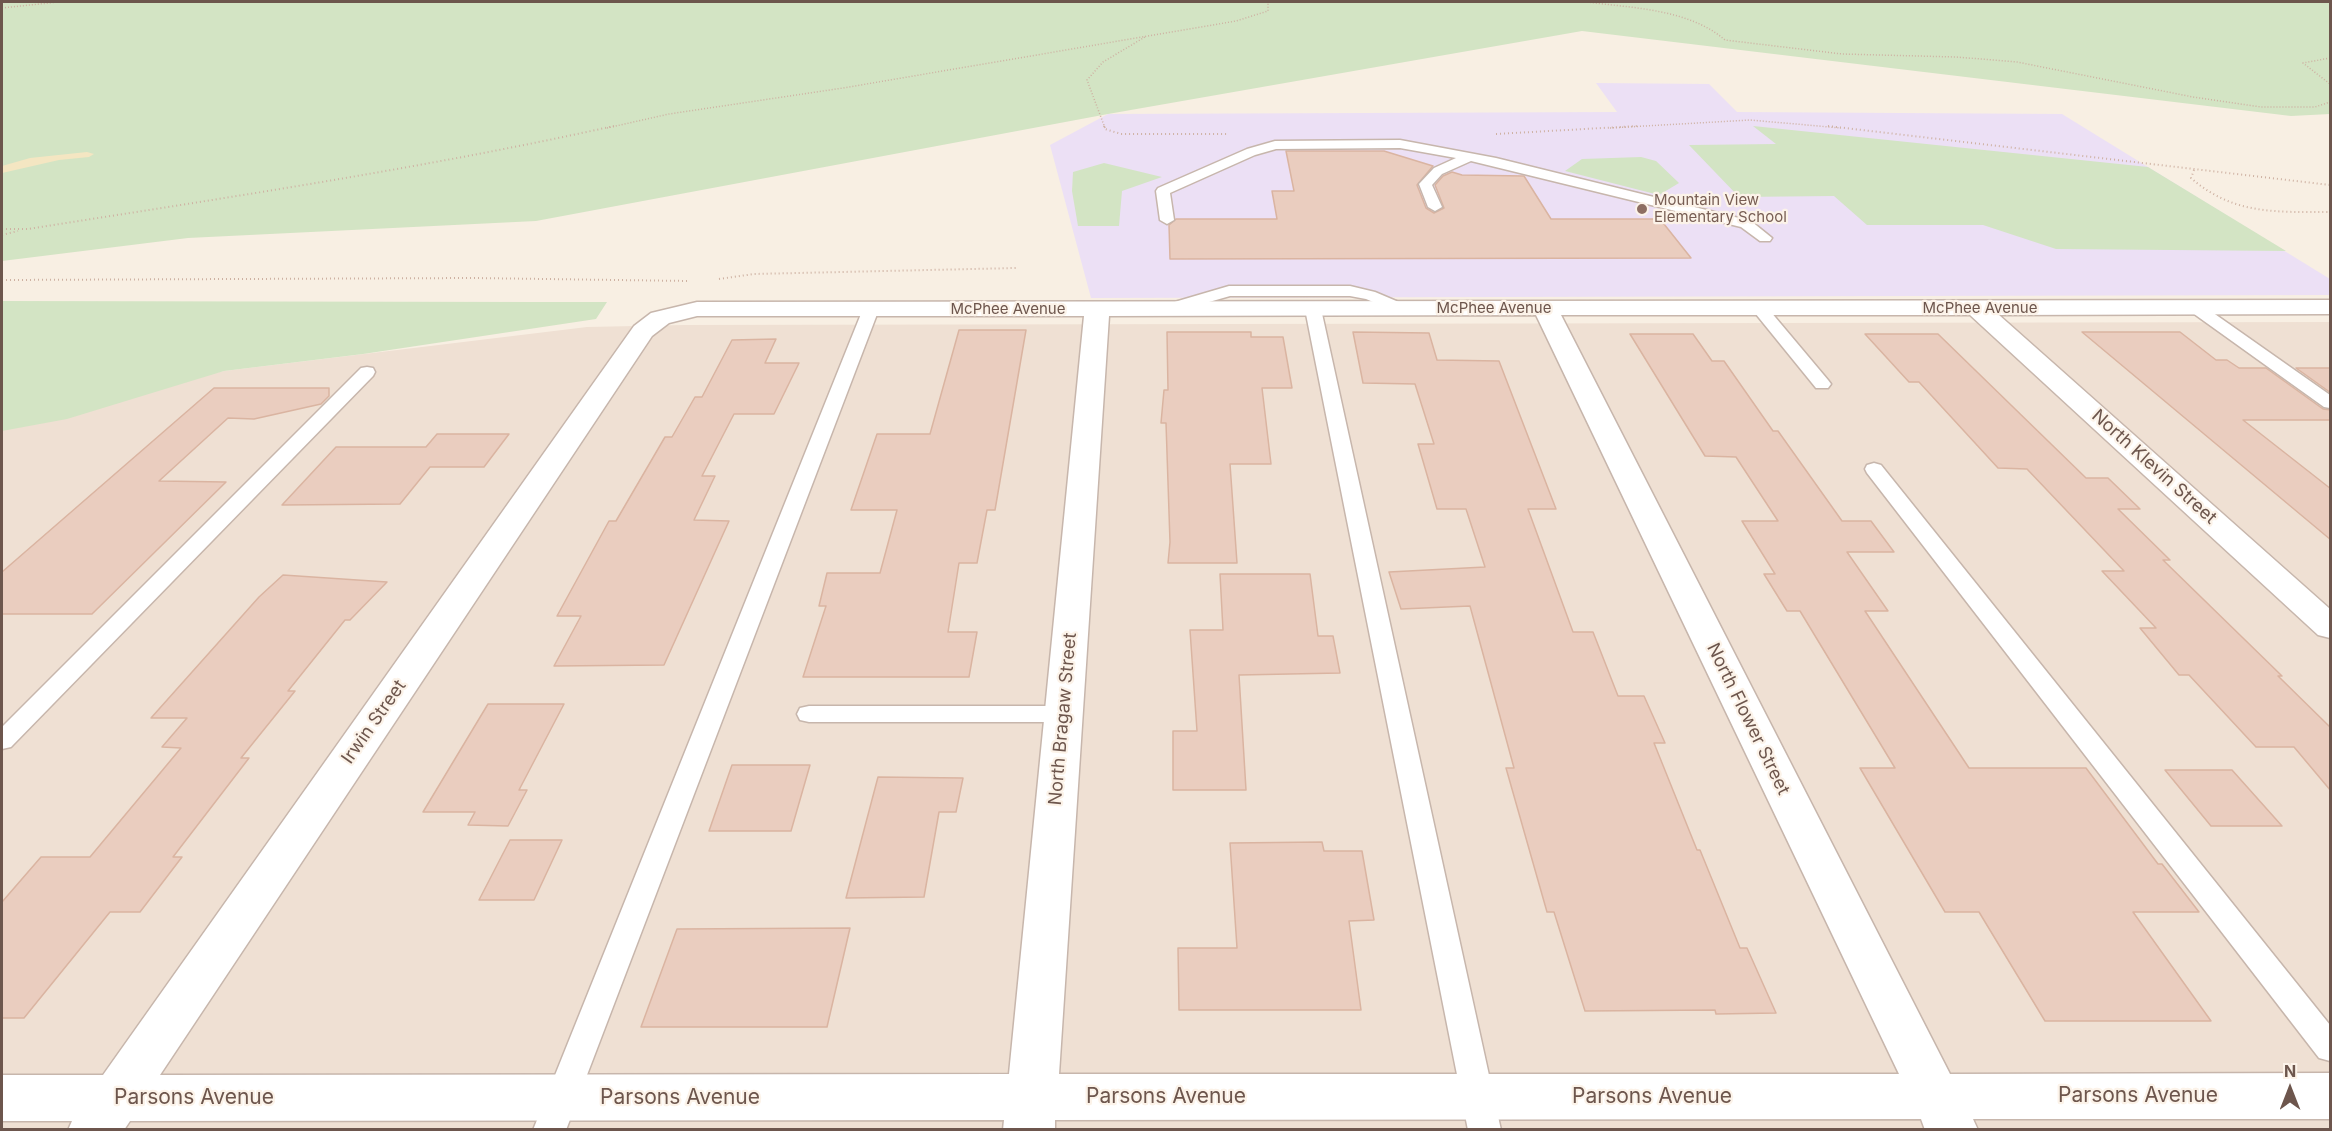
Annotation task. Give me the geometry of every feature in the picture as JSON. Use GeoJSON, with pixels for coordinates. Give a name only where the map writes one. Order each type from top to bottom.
{"type":"FeatureCollection","features":[{"type":"Feature","properties":{"kind":"street","name":"McPhee Avenue"},"geometry":{"type":"LineString","coordinates":[[660,318],[697,309],[2331,307]]}},
{"type":"Feature","properties":{"kind":"street","name":"North Flower Street"},"geometry":{"type":"LineString","coordinates":[[1545,308],[1943,1113]]}},
{"type":"Feature","properties":{"kind":"street","name":"North Klevin Street"},"geometry":{"type":"LineString","coordinates":[[1977,308],[2331,627]]}},
{"type":"Feature","properties":{"kind":"street","name":"North Bragaw Street"},"geometry":{"type":"LineString","coordinates":[[1030,1113],[1097,309]]}},
{"type":"Feature","properties":{"kind":"street","name":"Irwin Street"},"geometry":{"type":"LineString","coordinates":[[104,1114],[643,331],[660,318]]}},
{"type":"Feature","properties":{"kind":"street","name":"Parsons Avenue"},"geometry":{"type":"LineString","coordinates":[[2,1098],[104,1114],[1943,1113],[2331,1096]]}},
{"type":"Feature","properties":{"kind":"lane"},"geometry":{"type":"LineString","coordinates":[[1167,220],[1163,191],[1251,152],[1275,145],[1400,144],[1468,157],[1746,224],[1765,238]]}},
{"type":"Feature","properties":{"kind":"lane"},"geometry":{"type":"LineString","coordinates":[[1436,207],[1425,184],[1438,171],[1468,157]]}},
{"type":"Feature","properties":{"kind":"lane"},"geometry":{"type":"LineString","coordinates":[[1167,309],[1229,291],[1350,291],[1370,295],[1402,309]]}},
{"type":"Feature","properties":{"kind":"lane"},"geometry":{"type":"LineString","coordinates":[[1759,308],[1822,384]]}},
{"type":"Feature","properties":{"kind":"lane"},"geometry":{"type":"LineString","coordinates":[[2196,308],[2331,403]]}},
{"type":"Feature","properties":{"kind":"lane"},"geometry":{"type":"LineString","coordinates":[[555,1114],[871,309]]}},
{"type":"Feature","properties":{"kind":"lane"},"geometry":{"type":"LineString","coordinates":[[1313,309],[1322,343],[1482,1113]]}},
{"type":"Feature","properties":{"kind":"lane"},"geometry":{"type":"LineString","coordinates":[[2,741],[367,372]]}},
{"type":"Feature","properties":{"kind":"lane"},"geometry":{"type":"LineString","coordinates":[[1874,469],[2331,1048]]}},
{"type":"Feature","properties":{"kind":"lane"},"geometry":{"type":"LineString","coordinates":[[809,714],[1063,714]]}},
{"type":"Feature","properties":{"kind":"path"},"geometry":{"type":"LineString","coordinates":[[2,8],[58,2]]}},
{"type":"Feature","properties":{"kind":"path"},"geometry":{"type":"LineString","coordinates":[[2,235],[378,174],[507,150],[669,114],[854,86],[1145,37],[1256,16],[1268,11],[1268,2]]}},
{"type":"Feature","properties":{"kind":"path"},"geometry":{"type":"LineString","coordinates":[[1587,2],[1691,21],[1713,30],[1725,40],[1840,54],[1981,59],[2035,65],[2179,96],[2231,103],[2297,109],[2329,105]]}},
{"type":"Feature","properties":{"kind":"path"},"geometry":{"type":"LineString","coordinates":[[1145,37],[1103,62],[1087,80],[1105,129],[1121,134],[1237,133]]}},
{"type":"Feature","properties":{"kind":"path"},"geometry":{"type":"LineString","coordinates":[[2331,58],[2303,63],[2331,84]]}},
{"type":"Feature","properties":{"kind":"path"},"geometry":{"type":"LineString","coordinates":[[1492,134],[1750,120],[1792,122],[2331,185]]}},
{"type":"Feature","properties":{"kind":"path"},"geometry":{"type":"LineString","coordinates":[[2194,170],[2191,178],[2204,192],[2233,204],[2266,212],[2331,212]]}},
{"type":"Feature","properties":{"kind":"path"},"geometry":{"type":"LineString","coordinates":[[2,229],[28,229]]}},
{"type":"Feature","properties":{"kind":"path"},"geometry":{"type":"LineString","coordinates":[[713,280],[754,274],[1016,268]]}},
{"type":"Feature","properties":{"kind":"path"},"geometry":{"type":"LineString","coordinates":[[2,280],[474,278],[691,281]]}},
{"type":"Feature","properties":{"kind":"shaded area","name":"Mountain View Elementary School"},"geometry":{"type":"Polygon","coordinates":[[[1596,83],[1709,84],[1737,112],[2062,114],[2330,279],[2330,295],[1091,298],[1050,145],[1108,114],[1617,112],[1596,83]]]}},
{"type":"Feature","properties":{"kind":"shaded area"},"geometry":{"type":"Polygon","coordinates":[[[2330,322],[2330,1129],[2,1129],[2,420],[224,371],[587,327],[2330,322]]]}},
{"type":"Feature","properties":{"kind":"green space"},"geometry":{"type":"Polygon","coordinates":[[[2,2],[2330,2],[2330,114],[2291,116],[1582,31],[1108,114],[536,221],[188,238],[2,261],[2,2]]]}},
{"type":"Feature","properties":{"kind":"green space"},"geometry":{"type":"Polygon","coordinates":[[[1753,126],[2148,167],[2286,251],[2056,249],[1983,225],[1867,225],[1834,196],[1739,197],[1689,145],[1776,144],[1753,126]]]}},
{"type":"Feature","properties":{"kind":"green space"},"geometry":{"type":"Polygon","coordinates":[[[1641,157],[1656,161],[1679,183],[1659,195],[1565,171],[1582,159],[1641,157]]]}},
{"type":"Feature","properties":{"kind":"green space"},"geometry":{"type":"Polygon","coordinates":[[[1104,163],[1162,177],[1122,191],[1119,226],[1078,226],[1072,191],[1073,172],[1104,163]]]}},
{"type":"Feature","properties":{"kind":"green space"},"geometry":{"type":"Polygon","coordinates":[[[2,301],[607,302],[596,319],[363,354],[224,371],[67,419],[2,431],[2,301]]]}},
{"type":"Feature","properties":{"kind":"sand"},"geometry":{"type":"Polygon","coordinates":[[[87,152],[94,154],[89,157],[59,160],[2,173],[2,166],[30,158],[87,152]]]}},
{"type":"Feature","properties":{"kind":"building"},"geometry":{"type":"Polygon","coordinates":[[[1286,151],[1384,151],[1433,166],[1417,185],[1426,208],[1434,213],[1444,208],[1435,185],[1443,176],[1452,172],[1462,175],[1524,176],[1551,219],[1660,219],[1691,258],[1170,259],[1169,225],[1176,219],[1277,219],[1272,191],[1294,191],[1286,151]]]}},
{"type":"Feature","properties":{"kind":"building"},"geometry":{"type":"Polygon","coordinates":[[[959,330],[1026,330],[995,510],[987,510],[977,563],[959,563],[948,632],[977,632],[969,677],[803,677],[826,606],[819,606],[827,573],[880,573],[897,510],[851,510],[877,434],[930,434],[959,330]]]}},
{"type":"Feature","properties":{"kind":"building"},"geometry":{"type":"Polygon","coordinates":[[[1167,332],[1251,332],[1251,337],[1283,337],[1292,388],[1262,388],[1271,464],[1230,464],[1237,563],[1168,563],[1170,542],[1166,423],[1161,423],[1164,390],[1168,390],[1167,332]]]}},
{"type":"Feature","properties":{"kind":"building"},"geometry":{"type":"Polygon","coordinates":[[[1353,332],[1429,333],[1437,360],[1499,361],[1556,509],[1528,509],[1573,632],[1593,632],[1618,696],[1644,696],[1665,743],[1654,743],[1697,850],[1700,850],[1740,948],[1747,948],[1776,1013],[1716,1014],[1715,1010],[1585,1011],[1554,912],[1547,912],[1506,768],[1514,768],[1470,606],[1401,609],[1389,572],[1485,567],[1466,509],[1437,509],[1418,444],[1434,444],[1415,384],[1363,383],[1353,332]]]}},
{"type":"Feature","properties":{"kind":"building"},"geometry":{"type":"Polygon","coordinates":[[[2082,332],[2180,332],[2216,360],[2227,360],[2239,368],[2266,368],[2323,409],[2331,410],[2331,420],[2243,420],[2331,489],[2331,540],[2082,332]]]}},
{"type":"Feature","properties":{"kind":"building"},"geometry":{"type":"Polygon","coordinates":[[[1630,334],[1693,334],[1712,361],[1724,361],[1773,431],[1778,431],[1842,521],[1871,521],[1894,552],[1847,552],[1888,611],[1865,611],[1969,768],[2086,768],[2158,864],[2162,864],[2199,912],[2133,912],[2211,1021],[2045,1021],[1979,912],[1945,912],[1860,768],[1895,768],[1800,611],[1787,611],[1764,574],[1775,574],[1742,521],[1778,521],[1736,457],[1705,456],[1630,334]]]}},
{"type":"Feature","properties":{"kind":"building"},"geometry":{"type":"Polygon","coordinates":[[[1865,334],[1938,334],[2086,478],[2108,478],[2140,509],[2118,509],[2170,560],[2163,560],[2282,676],[2278,676],[2331,728],[2331,791],[2294,747],[2256,747],[2189,675],[2179,675],[2140,628],[2156,628],[2102,571],[2124,571],[2027,469],[1998,468],[1919,382],[1909,382],[1865,334]]]}},
{"type":"Feature","properties":{"kind":"building"},"geometry":{"type":"Polygon","coordinates":[[[776,339],[765,363],[799,363],[774,414],[734,414],[702,476],[715,476],[694,520],[729,521],[664,665],[554,666],[581,616],[557,616],[609,521],[616,521],[665,437],[672,437],[695,397],[702,397],[732,340],[776,339]]]}},
{"type":"Feature","properties":{"kind":"building"},"geometry":{"type":"Polygon","coordinates":[[[2296,368],[2331,368],[2331,393],[2296,368]]]}},
{"type":"Feature","properties":{"kind":"building"},"geometry":{"type":"Polygon","coordinates":[[[214,388],[329,388],[329,396],[321,404],[254,419],[228,418],[159,481],[226,482],[92,614],[2,614],[2,572],[214,388]]]}},
{"type":"Feature","properties":{"kind":"building"},"geometry":{"type":"Polygon","coordinates":[[[437,434],[509,434],[484,467],[430,467],[400,504],[282,505],[336,447],[426,447],[437,434]]]}},
{"type":"Feature","properties":{"kind":"building"},"geometry":{"type":"Polygon","coordinates":[[[1220,574],[1310,574],[1318,636],[1333,636],[1340,673],[1239,675],[1246,790],[1173,790],[1173,731],[1197,731],[1190,630],[1223,630],[1220,574]]]}},
{"type":"Feature","properties":{"kind":"building"},"geometry":{"type":"Polygon","coordinates":[[[283,575],[387,582],[350,620],[345,620],[288,691],[295,691],[241,758],[249,758],[173,857],[182,857],[140,912],[110,912],[24,1018],[2,1018],[2,902],[41,857],[90,857],[181,748],[162,747],[187,718],[151,718],[259,597],[283,575]]]}},
{"type":"Feature","properties":{"kind":"building"},"geometry":{"type":"Polygon","coordinates":[[[488,704],[564,704],[519,790],[527,790],[508,826],[468,825],[475,812],[423,812],[488,704]]]}},
{"type":"Feature","properties":{"kind":"building"},"geometry":{"type":"Polygon","coordinates":[[[732,765],[810,765],[791,831],[709,831],[732,765]]]}},
{"type":"Feature","properties":{"kind":"building"},"geometry":{"type":"Polygon","coordinates":[[[2165,770],[2232,770],[2282,826],[2211,826],[2165,770]]]}},
{"type":"Feature","properties":{"kind":"building"},"geometry":{"type":"Polygon","coordinates":[[[878,777],[963,778],[956,812],[939,812],[924,897],[846,898],[878,777]]]}},
{"type":"Feature","properties":{"kind":"building"},"geometry":{"type":"Polygon","coordinates":[[[510,840],[562,840],[534,900],[479,900],[510,840]]]}},
{"type":"Feature","properties":{"kind":"building"},"geometry":{"type":"Polygon","coordinates":[[[1322,842],[1324,851],[1362,851],[1374,920],[1349,921],[1361,1010],[1179,1010],[1178,948],[1237,948],[1230,843],[1322,842]]]}},
{"type":"Feature","properties":{"kind":"building"},"geometry":{"type":"Polygon","coordinates":[[[850,928],[827,1027],[641,1027],[677,929],[850,928]]]}},
{"type":"Feature","properties":{"kind":"place","name":"Mountain View Elementary School"},"geometry":{"type":"Point","coordinates":[1642,209]}}]}
